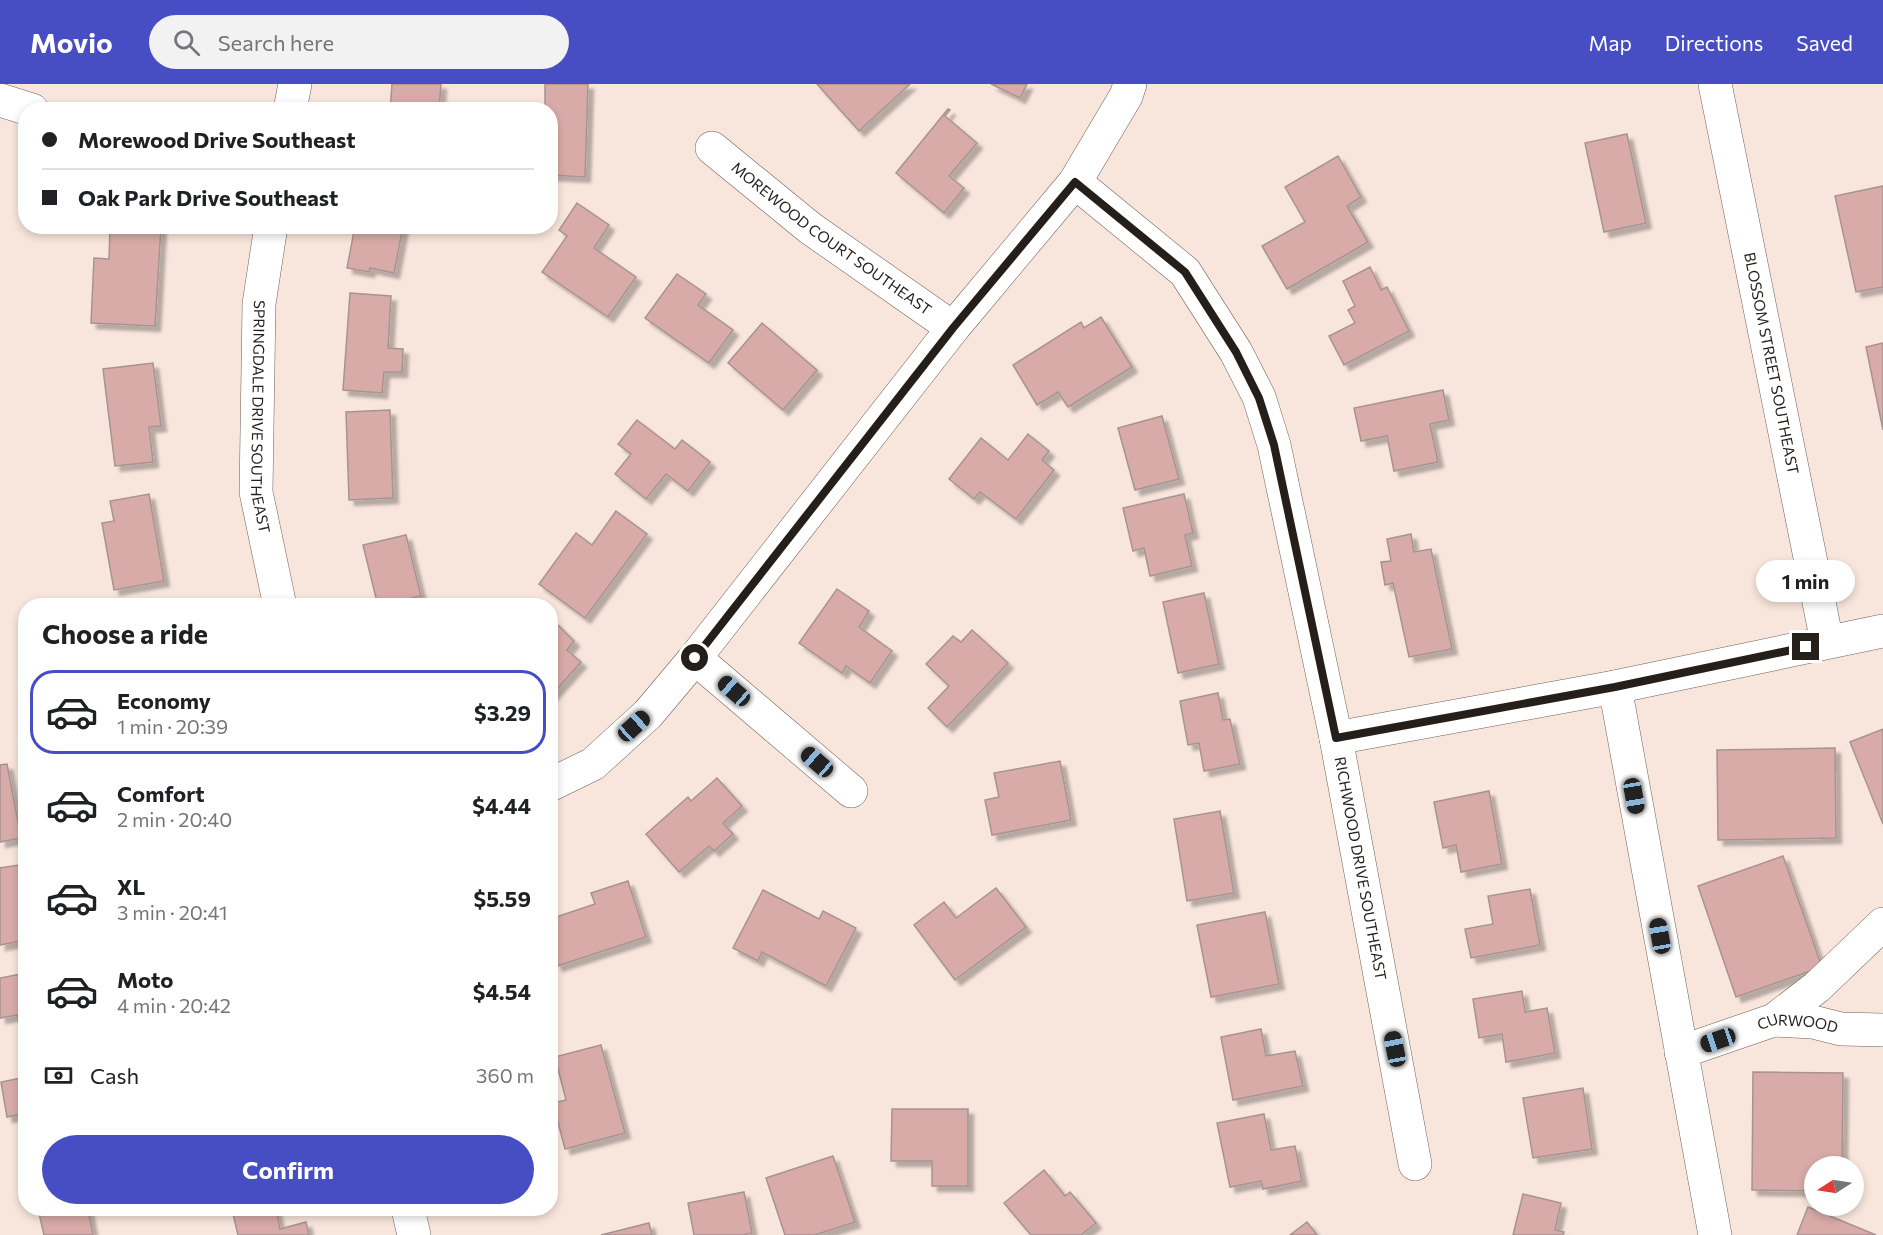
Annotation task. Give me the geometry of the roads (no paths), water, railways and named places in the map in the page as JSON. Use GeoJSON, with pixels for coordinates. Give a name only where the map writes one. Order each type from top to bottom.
{"type":"FeatureCollection","features":[{"type":"Feature","properties":{"kind":"street"},"geometry":{"type":"LineString","coordinates":[[292,102],[295,84]]}},
{"type":"Feature","properties":{"kind":"street"},"geometry":{"type":"LineString","coordinates":[[558,781],[593,764],[648,714],[695,658],[953,328],[1075,182],[1126,96],[1130,84]]}},
{"type":"Feature","properties":{"kind":"street","name":"BLOSSOM STREET SOUTHEAST"},"geometry":{"type":"LineString","coordinates":[[1716,84],[1827,642]]}},
{"type":"Feature","properties":{"kind":"street"},"geometry":{"type":"LineString","coordinates":[[0,100],[18,106]]}},
{"type":"Feature","properties":{"kind":"street","name":"MOREWOOD COURT SOUTHEAST"},"geometry":{"type":"LineString","coordinates":[[712,148],[810,228],[953,328]]}},
{"type":"Feature","properties":{"kind":"street","name":"RICHWOOD DRIVE SOUTHEAST"},"geometry":{"type":"LineString","coordinates":[[1075,182],[1185,272],[1236,352],[1259,398],[1274,445],[1336,738],[1415,1164]]}},
{"type":"Feature","properties":{"kind":"street","name":"SPRINGDALE DRIVE SOUTHEAST"},"geometry":{"type":"LineString","coordinates":[[270,234],[259,304],[256,492],[278,598]]}},
{"type":"Feature","properties":{"kind":"street"},"geometry":{"type":"LineString","coordinates":[[1336,738],[1615,687],[1883,631]]}},
{"type":"Feature","properties":{"kind":"street"},"geometry":{"type":"LineString","coordinates":[[695,658],[851,791]]}},
{"type":"Feature","properties":{"kind":"street"},"geometry":{"type":"LineString","coordinates":[[1615,687],[1715,1235]]}},
{"type":"Feature","properties":{"kind":"street"},"geometry":{"type":"LineString","coordinates":[[1774,1020],[1817,987],[1883,924]]}},
{"type":"Feature","properties":{"kind":"street","name":"CURWOOD"},"geometry":{"type":"LineString","coordinates":[[1681,1052],[1774,1020],[1813,1022],[1841,1029],[1883,1030]]}},
{"type":"Feature","properties":{"kind":"street"},"geometry":{"type":"LineString","coordinates":[[410,1216],[414,1235]]}}]}
